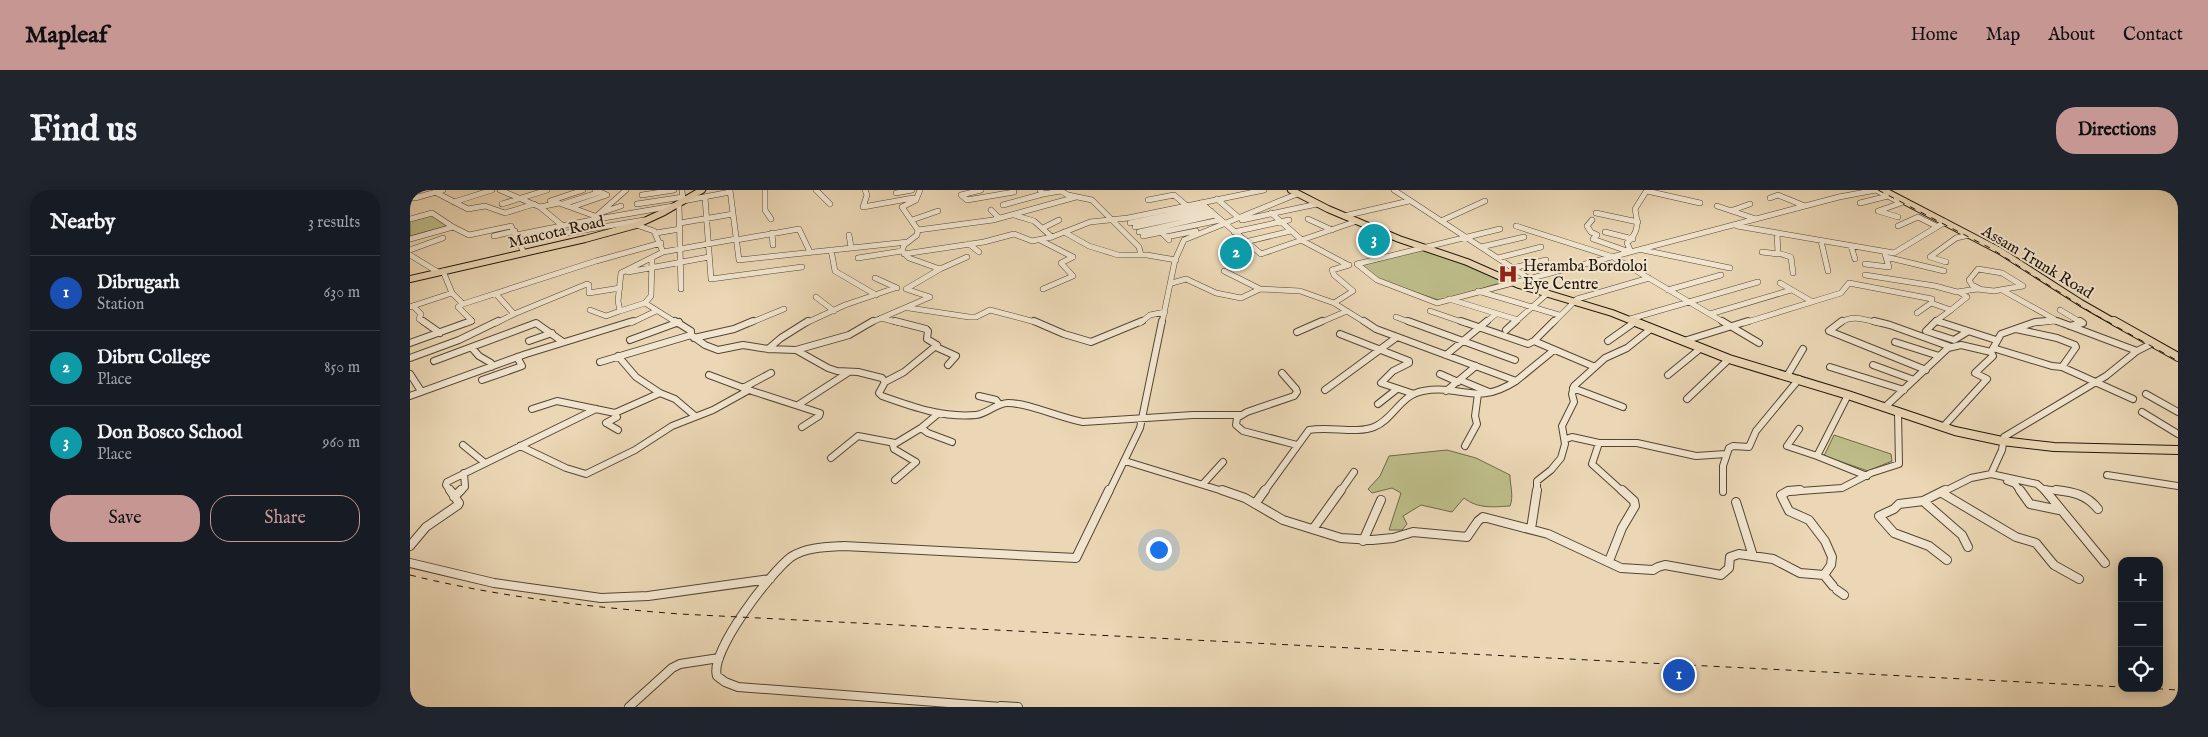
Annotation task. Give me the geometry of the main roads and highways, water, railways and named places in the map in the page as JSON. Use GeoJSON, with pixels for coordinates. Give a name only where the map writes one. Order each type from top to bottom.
{"type":"FeatureCollection","features":[{"type":"Feature","properties":{"kind":"main road","name":"Assam Trunk Road"},"geometry":{"type":"LineString","coordinates":[[1882,190],[2000,251],[2081,303],[2178,357]]}},
{"type":"Feature","properties":{"kind":"main road"},"geometry":{"type":"LineString","coordinates":[[1294,192],[1344,216],[1423,248],[1475,265],[1512,282],[1631,320],[1729,360],[1799,379],[1943,428],[2002,441],[2079,449],[2178,450]]}},
{"type":"Feature","properties":{"kind":"main road","name":"Mancota Road"},"geometry":{"type":"LineString","coordinates":[[410,279],[585,239],[636,225],[680,202],[703,193]]}},
{"type":"Feature","properties":{"kind":"railway"},"geometry":{"type":"LineString","coordinates":[[1878,190],[1992,249],[2092,313],[2178,361]]}},
{"type":"Feature","properties":{"kind":"railway"},"geometry":{"type":"LineString","coordinates":[[410,575],[443,583],[544,600],[680,614],[2118,687]]}},
{"type":"Feature","properties":{"kind":"railway"},"geometry":{"type":"LineString","coordinates":[[2163,689],[2178,690]]}},
{"type":"Feature","properties":{"kind":"place","name":"Don Bosco School"},"geometry":{"type":"Point","coordinates":[1374,240]}},
{"type":"Feature","properties":{"kind":"place","name":"Dibru College"},"geometry":{"type":"Point","coordinates":[1236,253]}},
{"type":"Feature","properties":{"kind":"place","name":"Heramba Bordoloi Eye Centre"},"geometry":{"type":"Point","coordinates":[1508,274]}},
{"type":"Feature","properties":{"kind":"place","name":"Dibrugarh"},"geometry":{"type":"Point","coordinates":[1679,675]}}]}
